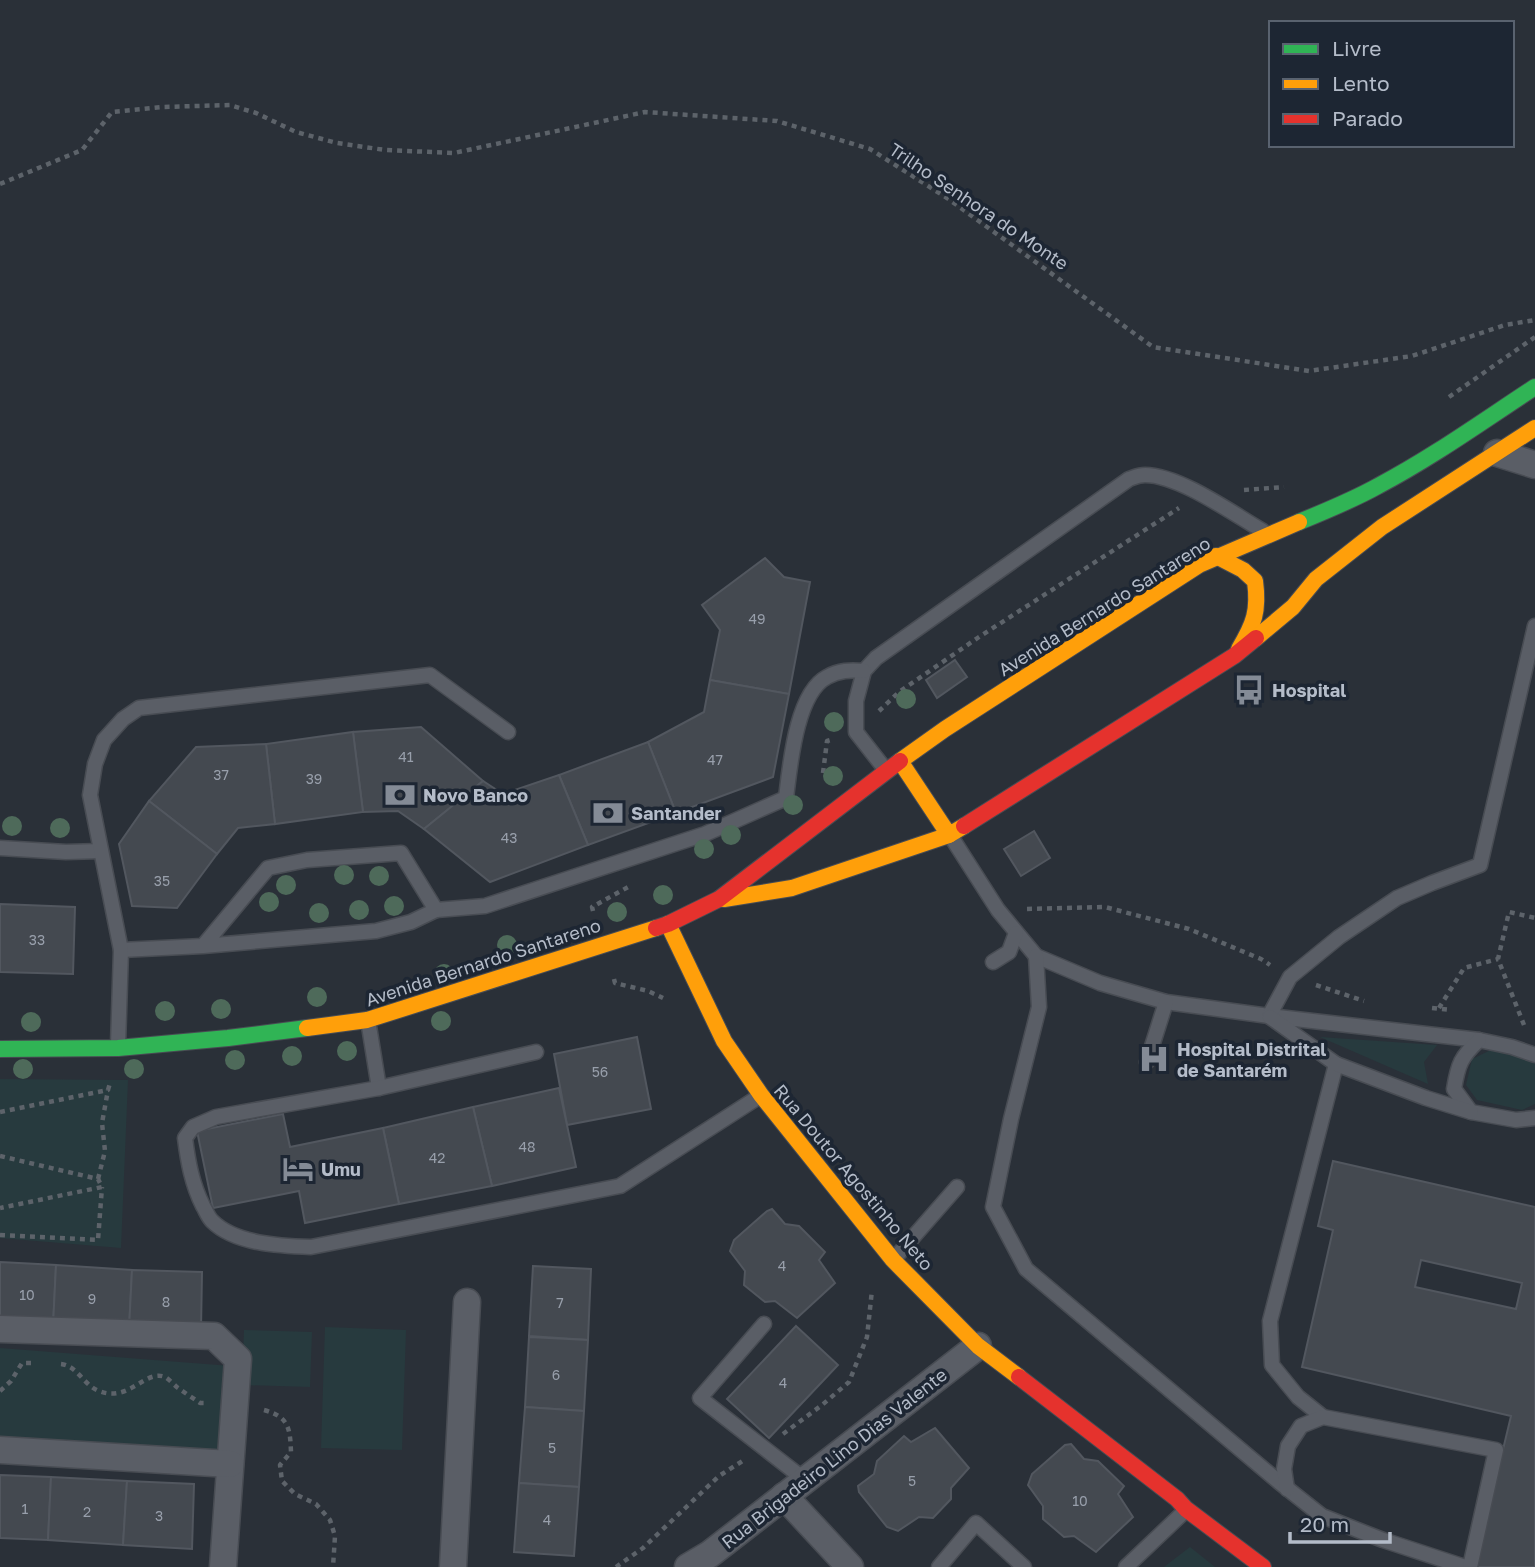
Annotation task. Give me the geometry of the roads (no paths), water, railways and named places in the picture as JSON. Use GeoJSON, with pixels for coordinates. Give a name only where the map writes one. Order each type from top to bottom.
{"type":"FeatureCollection","features":[{"type":"Feature","properties":{"kind":"main road","name":"Avenida Bernardo Santareno"},"geometry":{"type":"LineString","coordinates":[[0,1049],[118,1048],[228,1038],[368,1020],[668,924],[719,899],[900,761],[1199,565],[1376,487],[1535,387]]}},
{"type":"Feature","properties":{"kind":"main road","name":"Avenida Bernardo Santareno"},"geometry":{"type":"LineString","coordinates":[[719,899],[792,888],[949,835],[1234,656],[1293,607],[1316,579],[1382,527],[1535,428]]}},
{"type":"Feature","properties":{"kind":"main road"},"geometry":{"type":"LineString","coordinates":[[1216,556],[1243,570],[1255,582],[1257,597],[1253,625],[1234,656]]}},
{"type":"Feature","properties":{"kind":"main road"},"geometry":{"type":"LineString","coordinates":[[900,761],[949,835]]}},
{"type":"Feature","properties":{"kind":"main road","name":"Rua Doutor Agostinho Neto"},"geometry":{"type":"LineString","coordinates":[[668,924],[724,1041],[761,1095],[893,1260],[978,1346],[1263,1567]]}},
{"type":"Feature","properties":{"kind":"street"},"geometry":{"type":"LineString","coordinates":[[1497,453],[1535,465]]}},
{"type":"Feature","properties":{"kind":"street"},"geometry":{"type":"LineString","coordinates":[[453,1567],[467,1302]]}},
{"type":"Feature","properties":{"kind":"street"},"geometry":{"type":"LineString","coordinates":[[0,1329],[214,1336],[238,1359],[223,1567]]}},
{"type":"Feature","properties":{"kind":"street","name":"Rua Brigadeiro Lino Dias Valente"},"geometry":{"type":"LineString","coordinates":[[707,1562],[794,1488],[978,1346]]}},
{"type":"Feature","properties":{"kind":"street"},"geometry":{"type":"LineString","coordinates":[[0,1450],[230,1464]]}},
{"type":"Feature","properties":{"kind":"street"},"geometry":{"type":"LineString","coordinates":[[794,1488],[850,1567]]}},
{"type":"Feature","properties":{"kind":"lane"},"geometry":{"type":"LineString","coordinates":[[886,771],[856,732],[856,701],[864,671],[876,658],[1129,479],[1142,474],[1181,483],[1270,535]]}},
{"type":"Feature","properties":{"kind":"lane"},"geometry":{"type":"LineString","coordinates":[[1269,1016],[1290,977],[1339,937],[1396,898],[1480,865],[1535,626]]}},
{"type":"Feature","properties":{"kind":"lane"},"geometry":{"type":"LineString","coordinates":[[121,950],[203,946],[376,931],[411,922],[436,910],[485,906],[705,834],[786,798],[799,721],[808,697],[824,678],[844,670],[864,671]]}},
{"type":"Feature","properties":{"kind":"lane"},"geometry":{"type":"LineString","coordinates":[[118,1048],[121,950],[90,795],[94,764],[104,740],[123,719],[139,708],[430,675],[508,732]]}},
{"type":"Feature","properties":{"kind":"lane"},"geometry":{"type":"LineString","coordinates":[[949,835],[998,910],[1036,956],[1100,982],[1166,1002],[1479,1040],[1535,1055]]}},
{"type":"Feature","properties":{"kind":"lane"},"geometry":{"type":"LineString","coordinates":[[0,848],[101,851]]}},
{"type":"Feature","properties":{"kind":"lane"},"geometry":{"type":"LineString","coordinates":[[203,946],[268,868],[307,860],[401,853],[436,910]]}},
{"type":"Feature","properties":{"kind":"lane"},"geometry":{"type":"LineString","coordinates":[[993,962],[1009,952],[1016,933]]}},
{"type":"Feature","properties":{"kind":"lane"},"geometry":{"type":"LineString","coordinates":[[1036,956],[1039,1007],[1011,1119],[993,1207],[1026,1269],[1322,1516],[1383,1540],[1468,1567],[1496,1450],[1323,1417],[1298,1397],[1272,1365],[1270,1321],[1336,1064]]}},
{"type":"Feature","properties":{"kind":"lane"},"geometry":{"type":"LineString","coordinates":[[1147,1062],[1166,1002]]}},
{"type":"Feature","properties":{"kind":"lane"},"geometry":{"type":"LineString","coordinates":[[1269,1016],[1336,1064],[1471,1112],[1516,1121],[1535,1118]]}},
{"type":"Feature","properties":{"kind":"lane"},"geometry":{"type":"LineString","coordinates":[[368,1020],[379,1088]]}},
{"type":"Feature","properties":{"kind":"lane"},"geometry":{"type":"LineString","coordinates":[[1471,1112],[1454,1088],[1457,1067],[1479,1040]]}},
{"type":"Feature","properties":{"kind":"lane"},"geometry":{"type":"LineString","coordinates":[[536,1052],[379,1088],[216,1118],[193,1127],[185,1138],[189,1169],[196,1191],[210,1219],[224,1230],[260,1243],[311,1247],[620,1186],[761,1095]]}},
{"type":"Feature","properties":{"kind":"lane"},"geometry":{"type":"LineString","coordinates":[[893,1260],[957,1187]]}},
{"type":"Feature","properties":{"kind":"lane"},"geometry":{"type":"LineString","coordinates":[[764,1324],[699,1398],[763,1447],[794,1488]]}},
{"type":"Feature","properties":{"kind":"lane"},"geometry":{"type":"LineString","coordinates":[[1287,1489],[1284,1469],[1287,1446],[1301,1426],[1323,1417]]}},
{"type":"Feature","properties":{"kind":"lane"},"geometry":{"type":"LineString","coordinates":[[1126,1567],[1186,1509]]}},
{"type":"Feature","properties":{"kind":"lane"},"geometry":{"type":"LineString","coordinates":[[939,1567],[976,1523],[1024,1567]]}},
{"type":"Feature","properties":{"kind":"place","name":"Hospital"},"geometry":{"type":"Point","coordinates":[1249,690]}},
{"type":"Feature","properties":{"kind":"place","name":"Novo Banco"},"geometry":{"type":"Point","coordinates":[400,795]}},
{"type":"Feature","properties":{"kind":"place","name":"Santander"},"geometry":{"type":"Point","coordinates":[608,813]}},
{"type":"Feature","properties":{"kind":"place","name":"Hospital Distrital de Santarém"},"geometry":{"type":"Point","coordinates":[1154,1059]}},
{"type":"Feature","properties":{"kind":"place","name":"Umu"},"geometry":{"type":"Point","coordinates":[298,1169]}}]}
